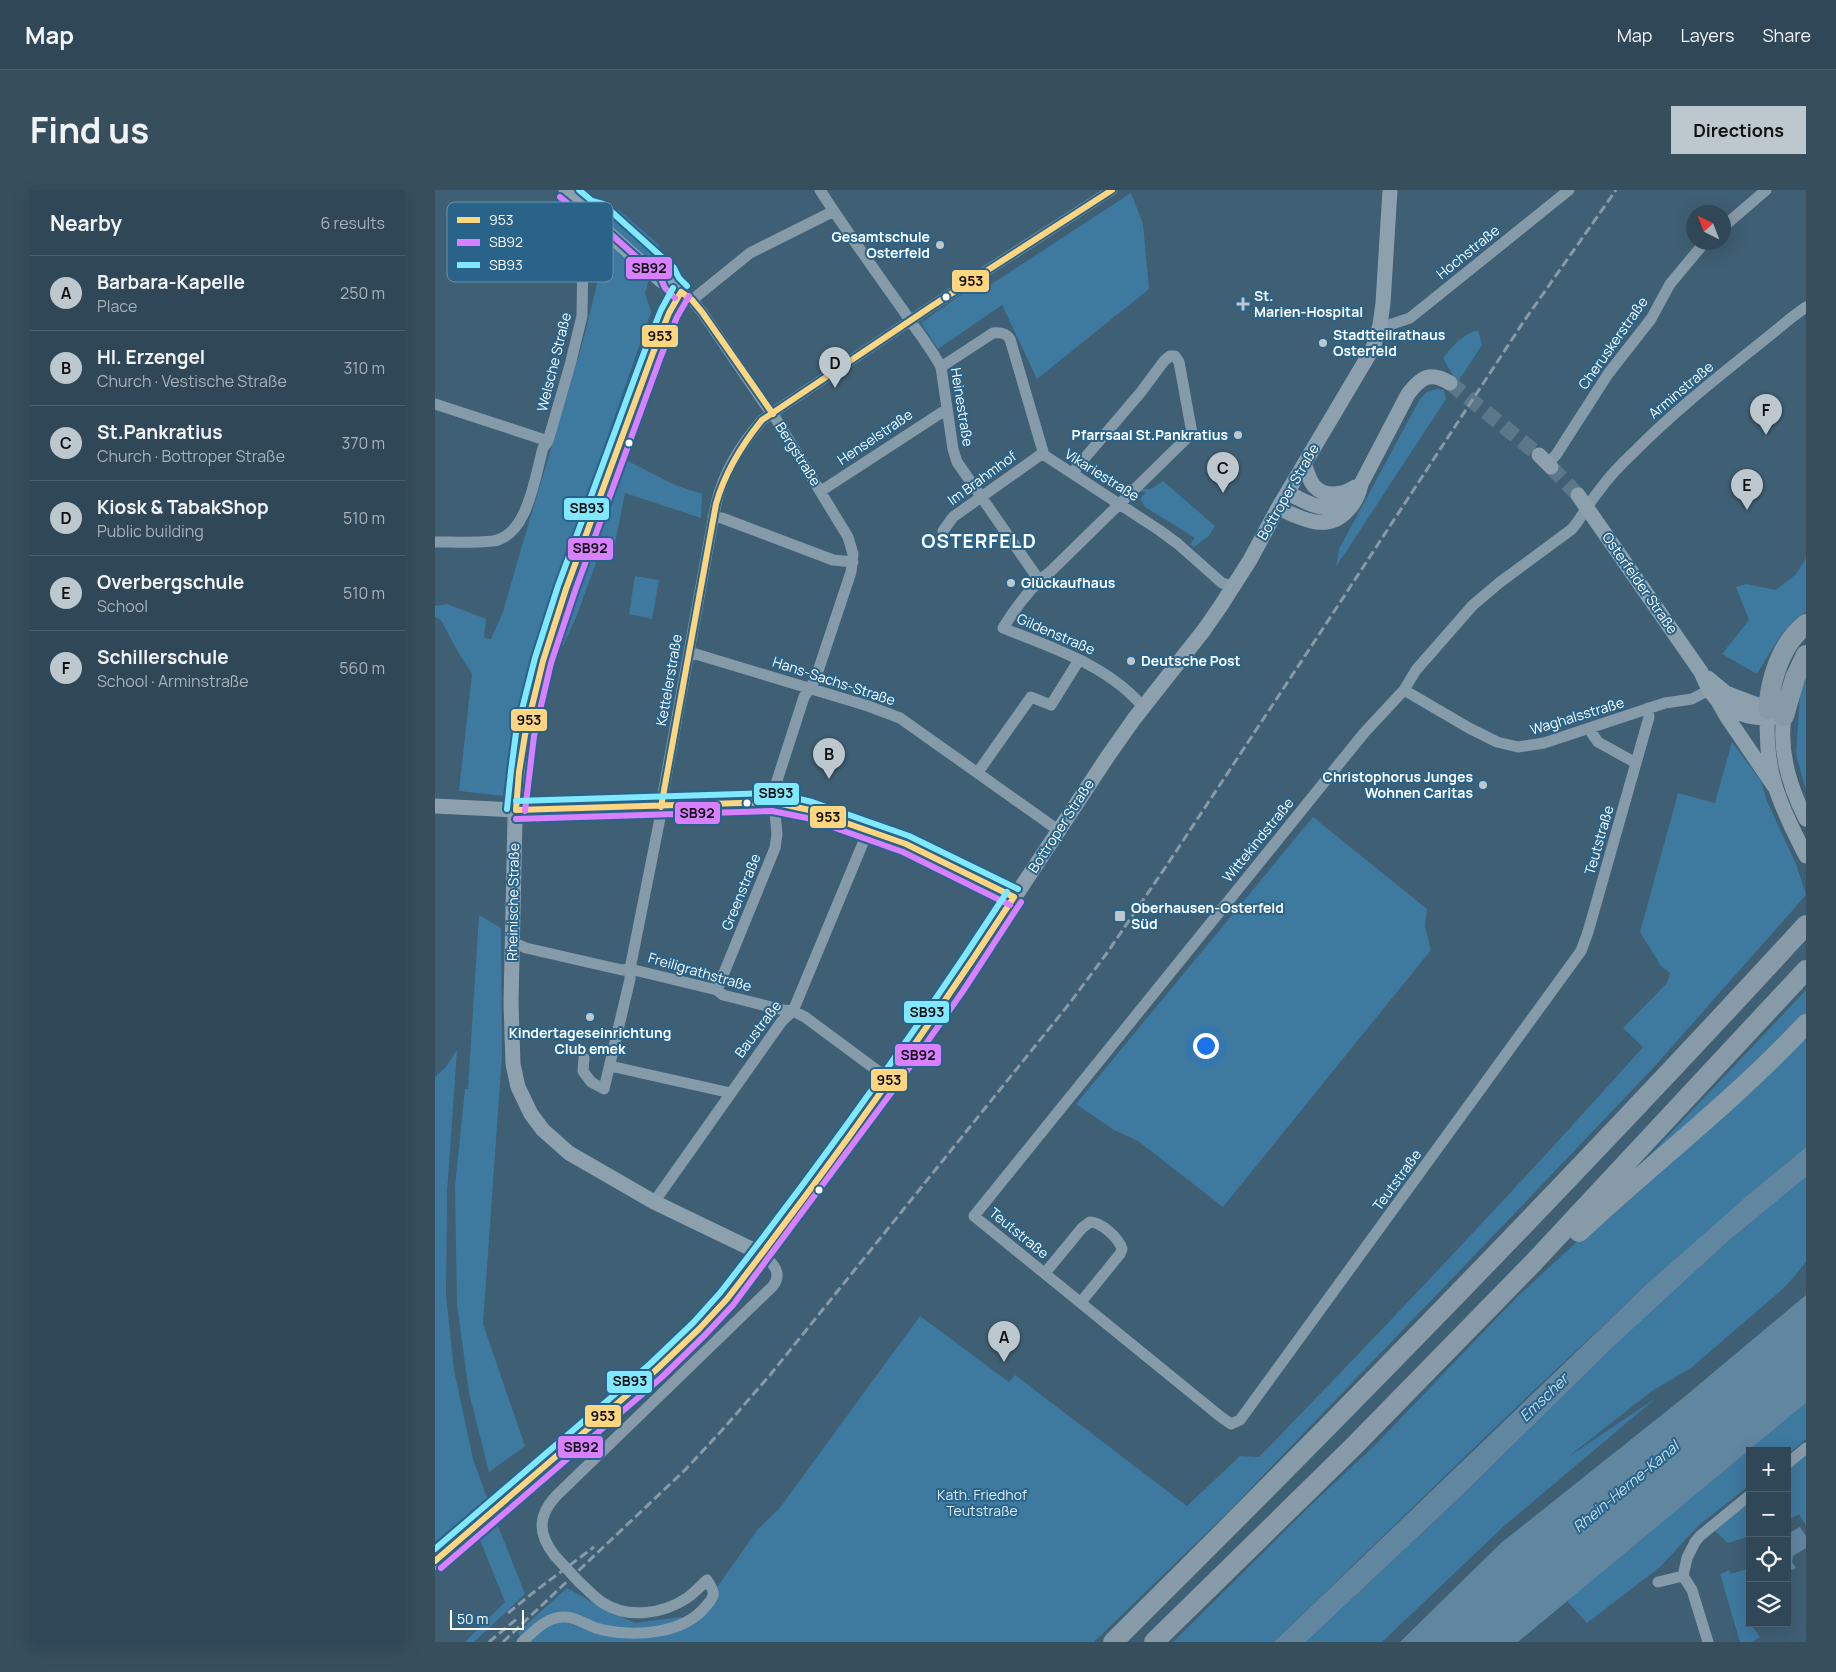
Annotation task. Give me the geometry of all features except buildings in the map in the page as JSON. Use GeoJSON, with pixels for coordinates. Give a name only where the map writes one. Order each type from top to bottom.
{"type":"FeatureCollection","features":[{"type":"Feature","properties":{"kind":"highway"},"geometry":{"type":"LineString","coordinates":[[1773,714],[1769,690],[1781,657],[1790,642],[1806,624]]}},
{"type":"Feature","properties":{"kind":"highway"},"geometry":{"type":"LineString","coordinates":[[1773,714],[1795,678],[1806,655]]}},
{"type":"Feature","properties":{"kind":"highway"},"geometry":{"type":"LineString","coordinates":[[1113,1642],[1453,1300],[1806,925]]}},
{"type":"Feature","properties":{"kind":"highway"},"geometry":{"type":"LineString","coordinates":[[1154,1642],[1352,1448],[1533,1263],[1806,970]]}},
{"type":"Feature","properties":{"kind":"highway"},"geometry":{"type":"LineString","coordinates":[[1533,1263],[1559,1250],[1787,1045],[1806,1024]]}},
{"type":"Feature","properties":{"kind":"highway"},"geometry":{"type":"LineString","coordinates":[[1787,1045],[1806,1032]]}},
{"type":"Feature","properties":{"kind":"main road","name":"Bergstraße"},"geometry":{"type":"LineString","coordinates":[[566,190],[580,202]]}},
{"type":"Feature","properties":{"kind":"main road","name":"Bottroper Straße"},"geometry":{"type":"LineString","coordinates":[[435,1561],[648,1377],[688,1340],[727,1299],[890,1080],[961,978],[1058,830],[1143,707],[1204,630],[1233,586],[1373,348],[1380,325],[1389,190]]}},
{"type":"Feature","properties":{"kind":"main road","name":"Bergstraße"},"geometry":{"type":"LineString","coordinates":[[613,238],[662,280],[682,292]]}},
{"type":"Feature","properties":{"kind":"main road","name":"Rheinische Straße"},"geometry":{"type":"LineString","coordinates":[[682,292],[672,307],[653,353],[548,641],[529,718],[516,810],[512,942],[511,1035],[513,1064],[518,1087],[527,1108],[543,1130],[569,1153],[655,1202],[762,1254]]}},
{"type":"Feature","properties":{"kind":"main road"},"geometry":{"type":"LineString","coordinates":[[1287,493],[1316,507],[1328,508],[1346,500],[1361,484],[1408,394],[1414,387],[1424,378],[1433,376],[1450,383]]}},
{"type":"Feature","properties":{"kind":"main road"},"geometry":{"type":"LineString","coordinates":[[1304,464],[1311,481],[1319,490],[1337,494],[1361,484]]}},
{"type":"Feature","properties":{"kind":"main road"},"geometry":{"type":"LineString","coordinates":[[1278,508],[1312,522],[1328,522],[1345,514],[1353,505],[1361,484]]}},
{"type":"Feature","properties":{"kind":"main road","name":"Osterfelder Straße"},"geometry":{"type":"LineString","coordinates":[[1582,501],[1701,672],[1727,717],[1774,786],[1806,856]]}},
{"type":"Feature","properties":{"kind":"main road","name":"Osterfelder Straße"},"geometry":{"type":"LineString","coordinates":[[1701,672],[1726,693],[1773,714],[1767,751],[1774,786]]}},
{"type":"Feature","properties":{"kind":"main road"},"geometry":{"type":"LineString","coordinates":[[1714,695],[1730,710],[1743,715],[1773,714],[1783,737],[1787,770],[1797,801],[1806,819]]}},
{"type":"Feature","properties":{"kind":"main road"},"geometry":{"type":"LineString","coordinates":[[435,806],[516,810],[661,807],[773,802],[809,810],[917,849],[1014,897]]}},
{"type":"Feature","properties":{"kind":"street","name":"Heinestraße"},"geometry":{"type":"LineString","coordinates":[[820,190],[930,347],[941,367],[955,458],[1039,580]]}},
{"type":"Feature","properties":{"kind":"street","name":"Kettelerstraße"},"geometry":{"type":"LineString","coordinates":[[584,1058],[583,1071],[591,1082],[605,1089],[630,979],[630,969],[713,517],[720,490],[731,462],[762,420],[1112,190]]}},
{"type":"Feature","properties":{"kind":"street","name":"Hochstraße"},"geometry":{"type":"LineString","coordinates":[[1380,325],[1389,325],[1410,318],[1569,190]]}},
{"type":"Feature","properties":{"kind":"street"},"geometry":{"type":"LineString","coordinates":[[1731,219],[1766,190]]}},
{"type":"Feature","properties":{"kind":"street"},"geometry":{"type":"LineString","coordinates":[[682,292],[774,240],[834,212]]}},
{"type":"Feature","properties":{"kind":"street","name":"Cheruskerstraße"},"geometry":{"type":"LineString","coordinates":[[1546,462],[1556,455],[1607,374],[1651,319],[1670,284],[1698,250]]}},
{"type":"Feature","properties":{"kind":"street","name":"Welsche Straße"},"geometry":{"type":"LineString","coordinates":[[435,542],[494,540],[503,537],[513,530],[525,512],[543,448],[548,441],[570,365],[582,316],[583,282]]}},
{"type":"Feature","properties":{"kind":"street","name":"Bergstraße"},"geometry":{"type":"LineString","coordinates":[[682,292],[702,312],[765,406],[773,414],[849,537],[853,548],[853,562]]}},
{"type":"Feature","properties":{"kind":"street","name":"Arminstraße"},"geometry":{"type":"LineString","coordinates":[[1582,501],[1600,489],[1656,431],[1806,307]]}},
{"type":"Feature","properties":{"kind":"street","name":"Vikariestraße"},"geometry":{"type":"LineString","coordinates":[[941,367],[993,333],[1001,332],[1007,335],[1010,339],[1043,453],[1047,458],[1179,544],[1222,583],[1233,586]]}},
{"type":"Feature","properties":{"kind":"street"},"geometry":{"type":"LineString","coordinates":[[1039,580],[1051,571],[1192,433],[1179,362],[1173,355],[1164,361],[1073,474]]}},
{"type":"Feature","properties":{"kind":"street"},"geometry":{"type":"LineString","coordinates":[[435,404],[548,441]]}},
{"type":"Feature","properties":{"kind":"street","name":"Henselstraße"},"geometry":{"type":"LineString","coordinates":[[821,491],[947,409]]}},
{"type":"Feature","properties":{"kind":"street","name":"Im Brahmhof"},"geometry":{"type":"LineString","coordinates":[[943,531],[953,517],[1043,453]]}},
{"type":"Feature","properties":{"kind":"street","name":"Wittekindstraße"},"geometry":{"type":"LineString","coordinates":[[974,1216],[1364,733],[1404,690],[1416,670],[1473,605],[1499,583],[1572,529],[1580,520],[1582,501]]}},
{"type":"Feature","properties":{"kind":"street"},"geometry":{"type":"LineString","coordinates":[[713,517],[722,518],[833,560],[853,562]]}},
{"type":"Feature","properties":{"kind":"street","name":"Greenstraße"},"geometry":{"type":"LineString","coordinates":[[717,990],[775,848],[777,834],[773,793],[804,697],[815,680],[853,562]]}},
{"type":"Feature","properties":{"kind":"street","name":"Gildenstraße"},"geometry":{"type":"LineString","coordinates":[[1039,580],[1003,628],[1088,663],[1125,689],[1143,707]]}},
{"type":"Feature","properties":{"kind":"street","name":"Hans-Sachs-Straße"},"geometry":{"type":"LineString","coordinates":[[689,652],[810,688],[877,710],[906,722],[1058,830]]}},
{"type":"Feature","properties":{"kind":"street"},"geometry":{"type":"LineString","coordinates":[[977,772],[1031,697],[1051,705],[1079,660]]}},
{"type":"Feature","properties":{"kind":"street","name":"Waghalsstraße"},"geometry":{"type":"LineString","coordinates":[[1404,690],[1469,728],[1507,746],[1531,746],[1589,729],[1665,703],[1714,695]]}},
{"type":"Feature","properties":{"kind":"street","name":"Teutstraße"},"geometry":{"type":"LineString","coordinates":[[974,1216],[1221,1417],[1231,1424],[1240,1420],[1581,951],[1649,716],[1648,708]]}},
{"type":"Feature","properties":{"kind":"street"},"geometry":{"type":"LineString","coordinates":[[1589,729],[1598,742],[1636,763]]}},
{"type":"Feature","properties":{"kind":"street","name":"Baustraße"},"geometry":{"type":"LineString","coordinates":[[655,1202],[782,1021],[793,1011],[869,831]]}},
{"type":"Feature","properties":{"kind":"street","name":"Freiligrathstraße"},"geometry":{"type":"LineString","coordinates":[[512,942],[526,948],[622,970],[630,969],[717,990],[723,995],[793,1011],[890,1080]]}},
{"type":"Feature","properties":{"kind":"street"},"geometry":{"type":"LineString","coordinates":[[610,1066],[731,1093]]}},
{"type":"Feature","properties":{"kind":"street","name":"Teutstraße"},"geometry":{"type":"LineString","coordinates":[[1045,1273],[1081,1228],[1090,1222],[1097,1223],[1118,1240],[1122,1249],[1081,1302]]}},
{"type":"Feature","properties":{"kind":"street"},"geometry":{"type":"LineString","coordinates":[[522,1642],[547,1621],[557,1617],[573,1618],[603,1630],[623,1633],[658,1631],[688,1622],[701,1613],[713,1596],[714,1590],[707,1580],[689,1597],[673,1606],[643,1613],[625,1612],[611,1607],[593,1596],[555,1556],[549,1548],[542,1531],[543,1517],[548,1506],[556,1496],[773,1286],[778,1273],[771,1262],[762,1254]]}},
{"type":"Feature","properties":{"kind":"street"},"geometry":{"type":"LineString","coordinates":[[1791,1461],[1806,1448]]}},
{"type":"Feature","properties":{"kind":"street"},"geometry":{"type":"LineString","coordinates":[[1708,1642],[1692,1590],[1683,1576],[1687,1558],[1695,1542],[1746,1498]]}},
{"type":"Feature","properties":{"kind":"street"},"geometry":{"type":"LineString","coordinates":[[1658,1582],[1683,1576]]}},
{"type":"Feature","properties":{"kind":"green space"},"geometry":{"type":"Polygon","coordinates":[[[1131,193],[1143,224],[1149,289],[1037,379],[1002,305],[938,349],[921,323],[985,278],[990,285],[1131,193]]]}},
{"type":"Feature","properties":{"kind":"green space"},"geometry":{"type":"Polygon","coordinates":[[[618,209],[659,245],[645,293],[651,312],[538,637],[515,719],[503,796],[459,791],[472,674],[441,620],[435,617],[435,606],[447,604],[486,619],[484,638],[491,639],[503,612],[583,341],[597,282],[613,282],[613,225],[618,209]]]}},
{"type":"Feature","properties":{"kind":"green space"},"geometry":{"type":"Polygon","coordinates":[[[1478,330],[1482,345],[1457,383],[1443,358],[1462,338],[1478,330]]]}},
{"type":"Feature","properties":{"kind":"green space"},"geometry":{"type":"Polygon","coordinates":[[[1437,389],[1444,390],[1446,399],[1336,567],[1339,549],[1420,399],[1427,392],[1437,389]]]}},
{"type":"Feature","properties":{"kind":"green space"},"geometry":{"type":"Polygon","coordinates":[[[626,460],[675,485],[702,494],[701,518],[625,493],[615,544],[605,538],[577,615],[563,646],[555,642],[594,545],[617,475],[626,460]]]}},
{"type":"Feature","properties":{"kind":"green space"},"geometry":{"type":"Polygon","coordinates":[[[1163,481],[1215,526],[1209,536],[1194,547],[1190,544],[1195,538],[1145,507],[1140,499],[1146,492],[1140,491],[1142,489],[1151,489],[1163,481]]]}},
{"type":"Feature","properties":{"kind":"green space"},"geometry":{"type":"Polygon","coordinates":[[[1806,558],[1806,612],[1784,631],[1757,674],[1722,654],[1749,620],[1736,587],[1746,584],[1776,590],[1796,574],[1806,558]]]}},
{"type":"Feature","properties":{"kind":"green space"},"geometry":{"type":"Polygon","coordinates":[[[635,576],[659,580],[652,619],[629,614],[635,576]]]}},
{"type":"Feature","properties":{"kind":"green space"},"geometry":{"type":"Polygon","coordinates":[[[1806,665],[1806,790],[1796,754],[1800,696],[1806,665]]]}},
{"type":"Feature","properties":{"kind":"green space","name":"Kath. Friedhof Teutstraße"},"geometry":{"type":"Polygon","coordinates":[[[1732,742],[1761,781],[1767,801],[1796,864],[1806,895],[1654,1067],[1515,1213],[1231,1509],[1094,1642],[522,1642],[518,1632],[567,1588],[635,1623],[681,1617],[692,1623],[758,1529],[779,1509],[920,1316],[1009,1382],[1015,1375],[1187,1506],[1240,1456],[1259,1457],[1453,1254],[1643,1047],[1623,1028],[1667,983],[1670,973],[1661,966],[1640,932],[1678,793],[1715,803],[1732,742]]]}},
{"type":"Feature","properties":{"kind":"green space"},"geometry":{"type":"Polygon","coordinates":[[[1313,817],[1427,909],[1425,926],[1431,950],[1223,1207],[1138,1141],[1114,1130],[1076,1104],[1313,817]]]}},
{"type":"Feature","properties":{"kind":"green space"},"geometry":{"type":"Polygon","coordinates":[[[479,915],[501,928],[502,1055],[483,1324],[525,1446],[489,1472],[469,1393],[457,1304],[455,1187],[465,1089],[468,1089],[479,915]]]}},
{"type":"Feature","properties":{"kind":"green space"},"geometry":{"type":"Polygon","coordinates":[[[1806,990],[1806,1016],[1630,1176],[1806,990]]]}},
{"type":"Feature","properties":{"kind":"green space"},"geometry":{"type":"Polygon","coordinates":[[[1806,1039],[1806,1147],[1668,1266],[1601,1327],[1469,1452],[1274,1642],[1173,1642],[1312,1504],[1375,1445],[1517,1297],[1657,1168],[1806,1039]]]}},
{"type":"Feature","properties":{"kind":"green space"},"geometry":{"type":"Polygon","coordinates":[[[457,1050],[447,1193],[446,1296],[454,1370],[473,1459],[487,1498],[435,1542],[435,1077],[446,1067],[457,1050]]]}},
{"type":"Feature","properties":{"kind":"green space"},"geometry":{"type":"Polygon","coordinates":[[[1806,1177],[1806,1262],[1786,1286],[1691,1368],[1652,1391],[1568,1457],[1656,1398],[1503,1527],[1382,1642],[1306,1642],[1459,1498],[1613,1347],[1726,1243],[1806,1177]]]}},
{"type":"Feature","properties":{"kind":"green space"},"geometry":{"type":"Polygon","coordinates":[[[1806,1403],[1806,1439],[1791,1452],[1791,1447],[1753,1447],[1806,1403]]]}},
{"type":"Feature","properties":{"kind":"green space"},"geometry":{"type":"Polygon","coordinates":[[[1746,1453],[1746,1488],[1699,1525],[1660,1567],[1587,1623],[1567,1601],[1746,1453]]]}},
{"type":"Feature","properties":{"kind":"green space"},"geometry":{"type":"Polygon","coordinates":[[[1806,1455],[1806,1526],[1799,1514],[1791,1519],[1791,1468],[1806,1455]]]}},
{"type":"Feature","properties":{"kind":"green space"},"geometry":{"type":"Polygon","coordinates":[[[1746,1505],[1746,1537],[1728,1543],[1715,1531],[1746,1505]]]}},
{"type":"Feature","properties":{"kind":"green space"},"geometry":{"type":"Polygon","coordinates":[[[498,1526],[525,1594],[474,1642],[465,1642],[505,1602],[480,1540],[498,1526]]]}},
{"type":"Feature","properties":{"kind":"green space"},"geometry":{"type":"Polygon","coordinates":[[[1746,1569],[1746,1627],[1753,1627],[1760,1637],[1752,1642],[1740,1642],[1720,1574],[1729,1570],[1731,1574],[1746,1569]]]}},
{"type":"Feature","properties":{"kind":"water","name":"Emscher"},"geometry":{"type":"Polygon","coordinates":[[[1806,1147],[1806,1177],[1726,1243],[1613,1347],[1459,1498],[1306,1642],[1274,1642],[1647,1284],[1806,1147]]]}},
{"type":"Feature","properties":{"kind":"water","name":"Rhein-Herne-Kanal"},"geometry":{"type":"Polygon","coordinates":[[[1806,1295],[1806,1403],[1753,1447],[1746,1447],[1746,1453],[1518,1642],[1400,1642],[1501,1543],[1683,1398],[1806,1295]]]}},
{"type":"Feature","properties":{"kind":"water"},"geometry":{"type":"Polygon","coordinates":[[[1800,1527],[1806,1536],[1806,1548],[1793,1556],[1792,1562],[1796,1568],[1792,1570],[1791,1569],[1791,1532],[1800,1527]]]}},
{"type":"Feature","properties":{"kind":"tunnel"},"geometry":{"type":"LineString","coordinates":[[1450,383],[1539,455]]}},
{"type":"Feature","properties":{"kind":"tunnel"},"geometry":{"type":"LineString","coordinates":[[1551,467],[1578,495]]}},
{"type":"Feature","properties":{"kind":"railway"},"geometry":{"type":"LineString","coordinates":[[503,1642],[685,1470],[724,1428],[770,1375],[1069,1004],[1107,953],[1167,865],[1524,321],[1616,190]]}},
{"type":"Feature","properties":{"kind":"railway"},"geometry":{"type":"LineString","coordinates":[[508,1613],[594,1547]]}},
{"type":"Feature","properties":{"kind":"railway"},"geometry":{"type":"LineString","coordinates":[[489,1642],[518,1618]]}},
{"type":"Feature","properties":{"kind":"transit line","name":"SB93"},"geometry":{"type":"LineString","coordinates":[[579,190],[596,202]]}},
{"type":"Feature","properties":{"kind":"transit line","name":"953"},"geometry":{"type":"LineString","coordinates":[[661,807],[716,504],[729,470],[754,430],[762,420],[932,306],[1112,190]]}},
{"type":"Feature","properties":{"kind":"transit line","name":"SB92"},"geometry":{"type":"LineString","coordinates":[[560,197],[566,202]]}},
{"type":"Feature","properties":{"kind":"transit line","name":"SB93"},"geometry":{"type":"LineString","coordinates":[[613,213],[674,268],[679,278],[687,286]]}},
{"type":"Feature","properties":{"kind":"transit line","name":"SB92"},"geometry":{"type":"LineString","coordinates":[[613,236],[661,279],[665,288],[675,298]]}},
{"type":"Feature","properties":{"kind":"transit line","name":"SB93"},"geometry":{"type":"LineString","coordinates":[[507,809],[516,733],[535,658],[558,586],[645,350],[661,310],[673,288]]}},
{"type":"Feature","properties":{"kind":"transit line","name":"953"},"geometry":{"type":"LineString","coordinates":[[773,414],[702,312],[692,300],[681,292],[669,313],[653,353],[566,589],[543,661],[525,735],[519,772],[516,810],[773,802],[809,810],[906,844],[1014,897]]}},
{"type":"Feature","properties":{"kind":"transit line","name":"SB92"},"geometry":{"type":"LineString","coordinates":[[525,811],[534,736],[551,663],[575,591],[661,356],[677,317],[689,296]]}},
{"type":"Feature","properties":{"kind":"transit line","name":"SB93"},"geometry":{"type":"LineString","coordinates":[[516,801],[774,793],[812,802],[909,836],[1018,889]]}},
{"type":"Feature","properties":{"kind":"transit line","name":"SB92"},"geometry":{"type":"LineString","coordinates":[[516,819],[772,811],[807,818],[903,852],[1010,905]]}},
{"type":"Feature","properties":{"kind":"transit line","name":"SB93"},"geometry":{"type":"LineString","coordinates":[[435,1549],[650,1364],[693,1323],[720,1293],[868,1096],[1007,892]]}},
{"type":"Feature","properties":{"kind":"transit line","name":"953"},"geometry":{"type":"LineString","coordinates":[[435,1561],[656,1370],[727,1299],[875,1101],[1014,897]]}},
{"type":"Feature","properties":{"kind":"transit line","name":"SB92"},"geometry":{"type":"LineString","coordinates":[[441,1568],[662,1377],[733,1305],[897,1085],[963,991],[1021,902]]}},
{"type":"Feature","properties":{"kind":"place","name":"Gesamtschule Osterfeld"},"geometry":{"type":"Point","coordinates":[940,245]}},
{"type":"Feature","properties":{"kind":"place","name":"St. Marien-Hospital"},"geometry":{"type":"Point","coordinates":[1243,304]}},
{"type":"Feature","properties":{"kind":"place","name":"Stadtteilrathaus Osterfeld"},"geometry":{"type":"Point","coordinates":[1323,343]}},
{"type":"Feature","properties":{"kind":"place","name":"Kiosk & TabakShop"},"geometry":{"type":"Point","coordinates":[835,388]}},
{"type":"Feature","properties":{"kind":"place","name":"Pfarrsaal St.Pankratius"},"geometry":{"type":"Point","coordinates":[1238,435]}},
{"type":"Feature","properties":{"kind":"place","name":"Schillerschule"},"geometry":{"type":"Point","coordinates":[1766,435]}},
{"type":"Feature","properties":{"kind":"place","name":"St.Pankratius"},"geometry":{"type":"Point","coordinates":[1223,493]}},
{"type":"Feature","properties":{"kind":"place","name":"Overbergschule"},"geometry":{"type":"Point","coordinates":[1747,510]}},
{"type":"Feature","properties":{"kind":"place","name":"Glückaufhaus"},"geometry":{"type":"Point","coordinates":[1011,583]}},
{"type":"Feature","properties":{"kind":"place","name":"Deutsche Post"},"geometry":{"type":"Point","coordinates":[1131,661]}},
{"type":"Feature","properties":{"kind":"place","name":"Hl. Erzengel"},"geometry":{"type":"Point","coordinates":[829,779]}},
{"type":"Feature","properties":{"kind":"place","name":"Christophorus Junges Wohnen Caritas"},"geometry":{"type":"Point","coordinates":[1483,785]}},
{"type":"Feature","properties":{"kind":"place","name":"Oberhausen-Osterfeld Süd"},"geometry":{"type":"Point","coordinates":[1120,916]}},
{"type":"Feature","properties":{"kind":"place","name":"Kindertageseinrichtung Club emek"},"geometry":{"type":"Point","coordinates":[590,1017]}},
{"type":"Feature","properties":{"kind":"place","name":"Barbara-Kapelle"},"geometry":{"type":"Point","coordinates":[1004,1362]}},
{"type":"Feature","properties":{"kind":"district","name":"OSTERFELD"},"geometry":{"type":"Point","coordinates":[979,541]}}]}
